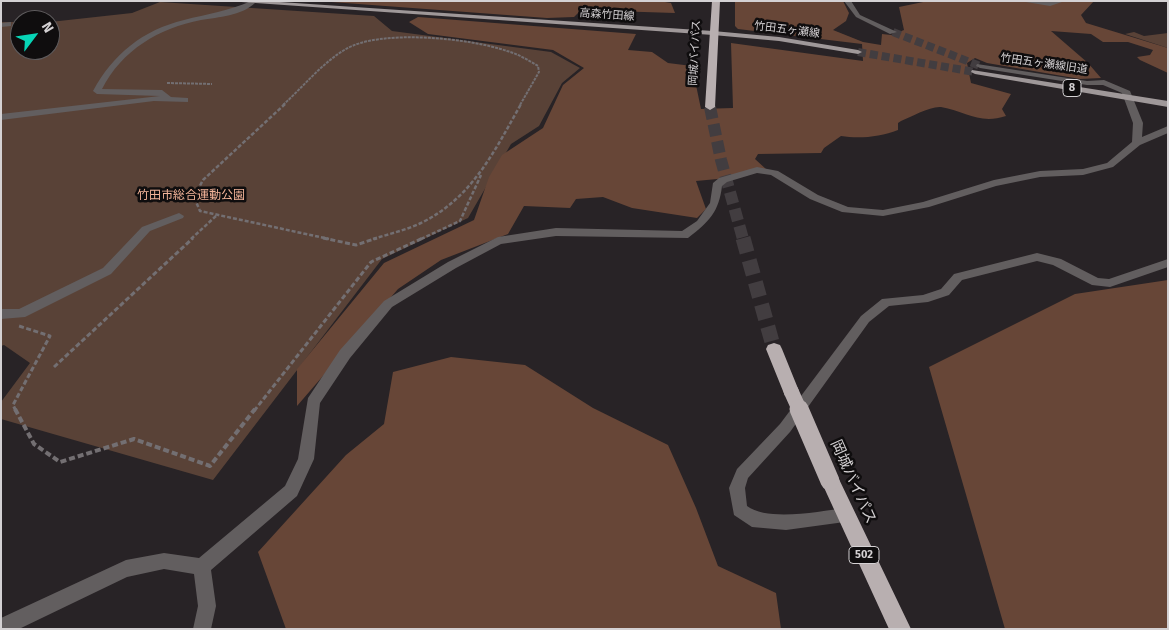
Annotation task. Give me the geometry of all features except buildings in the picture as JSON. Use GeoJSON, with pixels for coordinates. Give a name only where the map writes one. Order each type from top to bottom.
{"type":"FeatureCollection","features":[{"type":"Feature","properties":{"kind":"highway","name":"岡城バイパス"},"geometry":{"type":"LineString","coordinates":[[710,107],[712,33],[716,1]]}},
{"type":"Feature","properties":{"kind":"highway","name":"岡城バイパス"},"geometry":{"type":"LineString","coordinates":[[774,349],[830,481],[900,629]]}},
{"type":"Feature","properties":{"kind":"main road","name":"高森竹田線"},"geometry":{"type":"LineString","coordinates":[[230,1],[712,33]]}},
{"type":"Feature","properties":{"kind":"main road","name":"竹田五ヶ瀬線"},"geometry":{"type":"LineString","coordinates":[[712,33],[779,39],[858,52]]}},
{"type":"Feature","properties":{"kind":"main road","name":"8"},"geometry":{"type":"LineString","coordinates":[[978,69],[1168,104]]}},
{"type":"Feature","properties":{"kind":"street"},"geometry":{"type":"LineString","coordinates":[[847,1],[858,16],[893,32]]}},
{"type":"Feature","properties":{"kind":"street"},"geometry":{"type":"LineString","coordinates":[[1023,1],[1050,4],[1062,1]]}},
{"type":"Feature","properties":{"kind":"street"},"geometry":{"type":"LineString","coordinates":[[170,99],[162,93],[97,91],[118,58],[141,39],[168,27],[240,10],[252,2]]}},
{"type":"Feature","properties":{"kind":"street"},"geometry":{"type":"LineString","coordinates":[[1128,97],[1138,123],[1137,143]]}},
{"type":"Feature","properties":{"kind":"street"},"geometry":{"type":"LineString","coordinates":[[1,117],[154,98],[184,100]]}},
{"type":"Feature","properties":{"kind":"street"},"geometry":{"type":"LineString","coordinates":[[1,628],[126,569],[164,561],[202,567],[290,491],[306,459],[313,402],[345,354],[388,304],[452,265],[498,241],[556,232],[684,235],[701,223],[715,204],[718,185],[722,180],[757,170],[774,173],[814,197],[846,210],[884,213],[925,204],[994,182],[1040,174],[1083,172],[1110,165],[1137,143],[1168,129]]}},
{"type":"Feature","properties":{"kind":"street"},"geometry":{"type":"LineString","coordinates":[[1,314],[22,314],[107,271],[146,229],[179,216]]}},
{"type":"Feature","properties":{"kind":"street"},"geometry":{"type":"LineString","coordinates":[[846,516],[786,522],[752,519],[740,510],[737,488],[742,474],[785,428],[865,319],[886,302],[924,298],[944,292],[958,277],[1037,256],[1057,262],[1096,282],[1110,283],[1168,263]]}},
{"type":"Feature","properties":{"kind":"street"},"geometry":{"type":"LineString","coordinates":[[202,567],[207,606],[202,629]]}},
{"type":"Feature","properties":{"kind":"path"},"geometry":{"type":"LineString","coordinates":[[22,314],[13,324],[50,336],[13,405],[34,444],[60,462],[134,439],[210,466],[372,262],[460,220],[484,170],[539,72],[538,66],[516,53],[495,47],[400,37],[373,39],[346,48],[203,180],[194,197],[196,205],[200,210],[356,245],[420,223],[450,206],[484,170]]}},
{"type":"Feature","properties":{"kind":"path"},"geometry":{"type":"LineString","coordinates":[[54,367],[217,215]]}},
{"type":"Feature","properties":{"kind":"green space","name":"竹田市総合運動公園"},"geometry":{"type":"Polygon","coordinates":[[[160,2],[374,16],[392,31],[551,52],[580,68],[562,83],[539,126],[511,144],[468,218],[382,259],[213,480],[1,419],[1,402],[30,363],[4,345],[1,346],[1,22],[10,22],[10,60],[60,60],[60,21],[132,13],[160,2]]]}},
{"type":"Feature","properties":{"kind":"green space"},"geometry":{"type":"Polygon","coordinates":[[[1134,32],[1144,36],[1168,33],[1168,48],[1125,34],[1134,32]]]}},
{"type":"Feature","properties":{"kind":"shaded area"},"geometry":{"type":"Polygon","coordinates":[[[318,1],[659,1],[671,3],[675,13],[581,10],[574,17],[547,18],[318,1]]]}},
{"type":"Feature","properties":{"kind":"shaded area"},"geometry":{"type":"Polygon","coordinates":[[[735,1],[843,1],[849,13],[846,21],[833,30],[863,42],[881,45],[882,34],[891,35],[904,30],[899,7],[928,1],[1094,1],[1081,15],[1086,23],[1168,48],[1168,73],[1137,57],[1150,55],[1153,50],[1128,42],[1103,42],[1091,34],[1051,31],[1088,63],[1101,78],[1080,79],[987,63],[975,58],[967,63],[971,83],[1011,94],[1002,109],[1006,116],[988,119],[980,118],[937,107],[901,121],[898,123],[898,130],[870,137],[841,136],[824,148],[821,153],[758,154],[755,159],[767,170],[728,178],[696,181],[706,209],[697,218],[632,208],[603,197],[576,199],[570,208],[524,206],[508,234],[441,260],[398,289],[297,406],[297,369],[384,263],[474,220],[489,177],[502,155],[543,128],[563,85],[584,68],[553,50],[428,34],[409,22],[418,17],[636,34],[628,50],[652,52],[668,63],[692,66],[701,109],[733,108],[731,43],[863,61],[862,44],[738,29],[735,26],[735,1]]]}},
{"type":"Feature","properties":{"kind":"shaded area"},"geometry":{"type":"Polygon","coordinates":[[[1168,280],[1168,629],[1005,629],[929,367],[1075,294],[1168,280]]]}},
{"type":"Feature","properties":{"kind":"shaded area"},"geometry":{"type":"Polygon","coordinates":[[[451,357],[525,365],[593,408],[668,445],[696,508],[718,566],[776,593],[781,629],[286,629],[258,552],[346,455],[384,424],[393,372],[451,357]]]}},
{"type":"Feature","properties":{"kind":"tunnel"},"geometry":{"type":"LineString","coordinates":[[893,32],[980,66]]}},
{"type":"Feature","properties":{"kind":"tunnel"},"geometry":{"type":"LineString","coordinates":[[858,52],[975,72]]}},
{"type":"Feature","properties":{"kind":"tunnel"},"geometry":{"type":"LineString","coordinates":[[710,107],[721,160],[743,239]]}},
{"type":"Feature","properties":{"kind":"tunnel"},"geometry":{"type":"LineString","coordinates":[[743,238],[774,349]]}}]}
